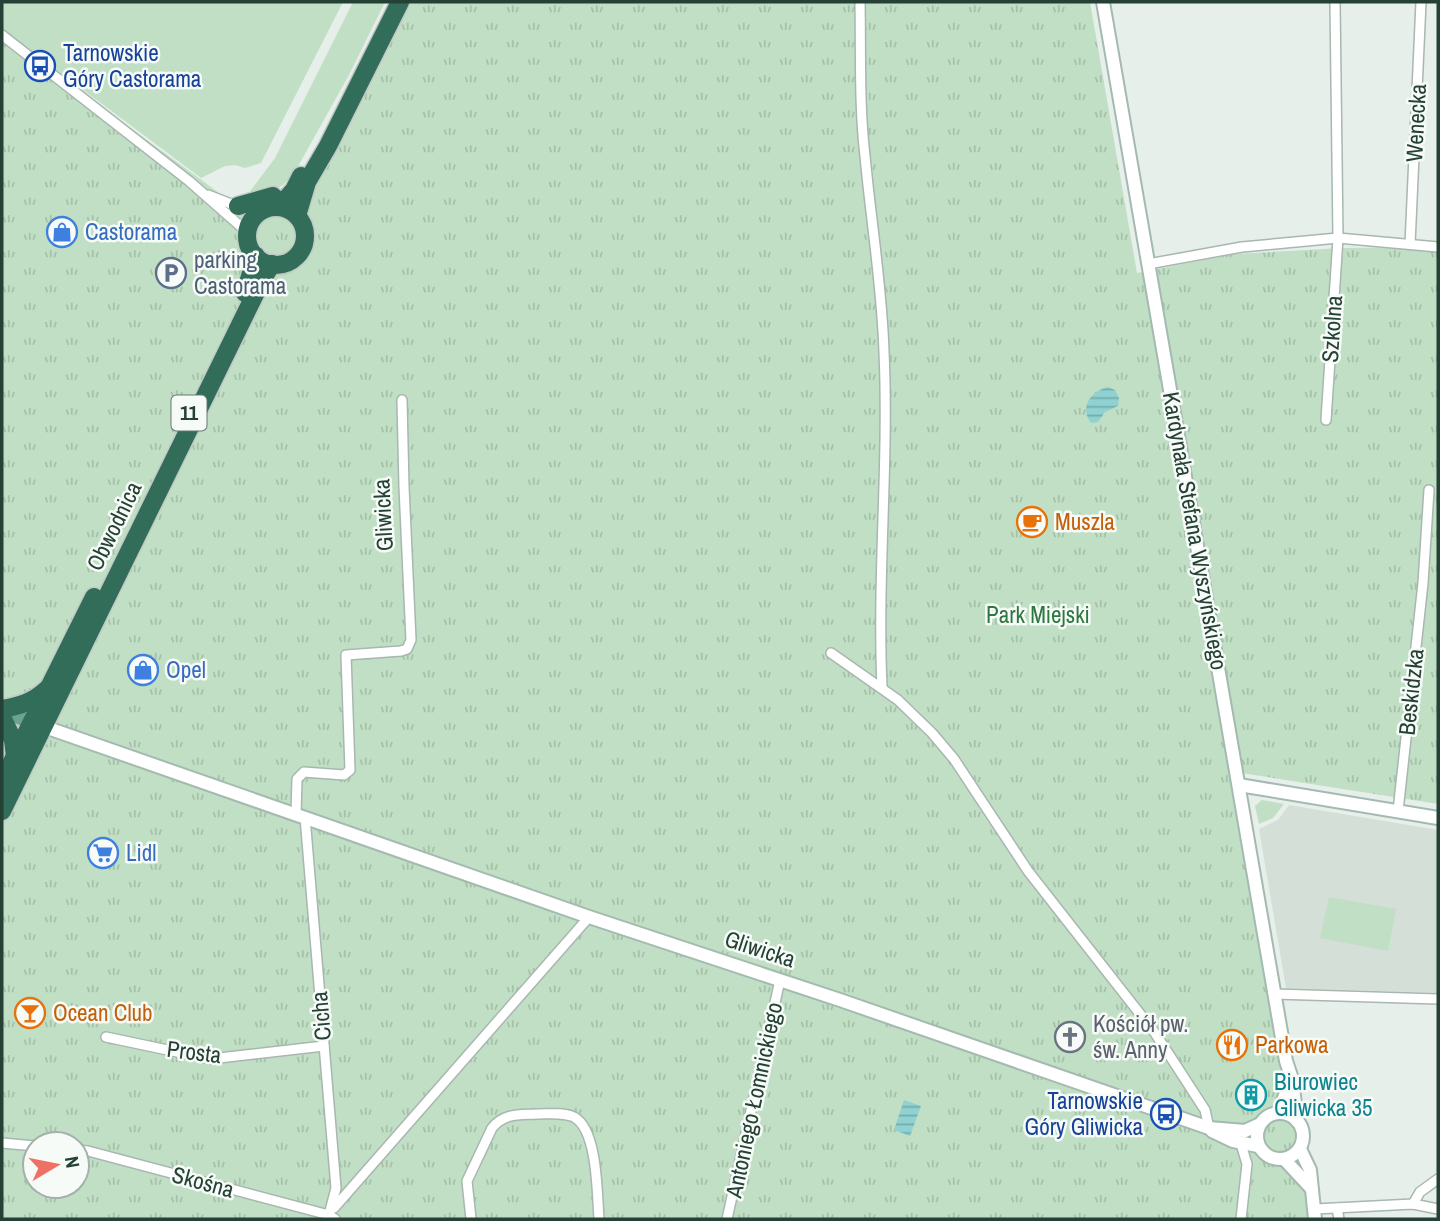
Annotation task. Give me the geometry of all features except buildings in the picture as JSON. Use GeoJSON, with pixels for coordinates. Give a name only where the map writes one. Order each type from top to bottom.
{"type":"FeatureCollection","features":[{"type":"Feature","properties":{"kind":"highway"},"geometry":{"type":"LineString","coordinates":[[279,208],[295,190],[392,2]]}},
{"type":"Feature","properties":{"kind":"highway"},"geometry":{"type":"LineString","coordinates":[[297,216],[307,183],[400,2]]}},
{"type":"Feature","properties":{"kind":"highway"},"geometry":{"type":"LineString","coordinates":[[238,206],[267,199],[281,192],[304,169]]}},
{"type":"Feature","properties":{"kind":"highway"},"geometry":{"type":"LineString","coordinates":[[269,208],[279,208],[297,216],[304,229],[304,240],[301,249],[289,261],[264,260],[249,245],[247,232],[257,214],[269,208]]}},
{"type":"Feature","properties":{"kind":"highway","name":"Obwodnica"},"geometry":{"type":"LineString","coordinates":[[2,782],[15,756],[38,724],[49,687],[118,546],[152,489],[234,322],[252,276],[264,260]]}},
{"type":"Feature","properties":{"kind":"highway","name":"Obwodnica"},"geometry":{"type":"LineString","coordinates":[[2,811],[38,724],[262,280],[264,260]]}},
{"type":"Feature","properties":{"kind":"highway"},"geometry":{"type":"LineString","coordinates":[[2,710],[36,699],[49,687]]}},
{"type":"Feature","properties":{"kind":"highway"},"geometry":{"type":"LineString","coordinates":[[2,717],[13,740],[15,756]]}},
{"type":"Feature","properties":{"kind":"main road","name":"Gliwicka"},"geometry":{"type":"LineString","coordinates":[[2,710],[38,724]]}},
{"type":"Feature","properties":{"kind":"street"},"geometry":{"type":"LineString","coordinates":[[860,2],[864,153],[880,288],[884,351],[885,433],[880,598],[882,687]]}},
{"type":"Feature","properties":{"kind":"street","name":"Kardynała Stefana Wyszyńskiego"},"geometry":{"type":"LineString","coordinates":[[1103,2],[1286,1061],[1292,1079],[1297,1121]]}},
{"type":"Feature","properties":{"kind":"street","name":"Szkolna"},"geometry":{"type":"LineString","coordinates":[[1326,419],[1338,238],[1335,2]]}},
{"type":"Feature","properties":{"kind":"street","name":"Wenecka"},"geometry":{"type":"LineString","coordinates":[[1410,244],[1421,2]]}},
{"type":"Feature","properties":{"kind":"street"},"geometry":{"type":"LineString","coordinates":[[2,35],[203,193],[247,232]]}},
{"type":"Feature","properties":{"kind":"street"},"geometry":{"type":"LineString","coordinates":[[203,193],[257,214]]}},
{"type":"Feature","properties":{"kind":"street"},"geometry":{"type":"LineString","coordinates":[[1148,264],[1242,247],[1338,238],[1438,247]]}},
{"type":"Feature","properties":{"kind":"street","name":"Gliwicka"},"geometry":{"type":"LineString","coordinates":[[301,815],[297,779],[299,774],[304,772],[344,775],[350,770],[346,655],[401,652],[407,649],[411,640],[402,400]]}},
{"type":"Feature","properties":{"kind":"street","name":"Beskidzka"},"geometry":{"type":"LineString","coordinates":[[1398,811],[1423,583],[1429,490]]}},
{"type":"Feature","properties":{"kind":"street"},"geometry":{"type":"LineString","coordinates":[[831,653],[882,687],[932,733],[954,759],[1028,871],[1146,1020],[1205,1110],[1209,1128]]}},
{"type":"Feature","properties":{"kind":"street","name":"Gliwicka"},"geometry":{"type":"LineString","coordinates":[[38,724],[589,917],[1209,1128],[1245,1131],[1258,1125]]}},
{"type":"Feature","properties":{"kind":"street"},"geometry":{"type":"LineString","coordinates":[[1239,785],[1438,818]]}},
{"type":"Feature","properties":{"kind":"street","name":"Cicha"},"geometry":{"type":"LineString","coordinates":[[301,815],[335,1188],[332,1217]]}},
{"type":"Feature","properties":{"kind":"street"},"geometry":{"type":"LineString","coordinates":[[332,1217],[344,1195],[479,1045],[589,917]]}},
{"type":"Feature","properties":{"kind":"street","name":"Antoniego Łomnickiego"},"geometry":{"type":"LineString","coordinates":[[727,1219],[780,980]]}},
{"type":"Feature","properties":{"kind":"street"},"geometry":{"type":"LineString","coordinates":[[1275,994],[1438,999]]}},
{"type":"Feature","properties":{"kind":"street","name":"Prosta"},"geometry":{"type":"LineString","coordinates":[[106,1037],[210,1059],[324,1046]]}},
{"type":"Feature","properties":{"kind":"street","name":"Kardynała Stefana Wyszyńskiego"},"geometry":{"type":"LineString","coordinates":[[1278,1113],[1286,1093],[1286,1061]]}},
{"type":"Feature","properties":{"kind":"street"},"geometry":{"type":"LineString","coordinates":[[1300,1149],[1284,1159],[1269,1157],[1258,1146],[1258,1125],[1269,1115],[1278,1113],[1289,1114],[1297,1121],[1302,1130],[1300,1149],[1310,1170],[1315,1214],[1337,1209],[1413,1204],[1438,1209]]}},
{"type":"Feature","properties":{"kind":"street"},"geometry":{"type":"LineString","coordinates":[[471,1219],[467,1181],[492,1128],[498,1120],[507,1116],[548,1114],[572,1116],[583,1126],[589,1138],[599,1219]]}},
{"type":"Feature","properties":{"kind":"street","name":"Gliwicka"},"geometry":{"type":"LineString","coordinates":[[1209,1128],[1220,1136],[1258,1146]]}},
{"type":"Feature","properties":{"kind":"street"},"geometry":{"type":"LineString","coordinates":[[2,1143],[21,1145]]}},
{"type":"Feature","properties":{"kind":"street"},"geometry":{"type":"LineString","coordinates":[[1241,1143],[1247,1164],[1241,1219]]}},
{"type":"Feature","properties":{"kind":"street","name":"Skośna"},"geometry":{"type":"LineString","coordinates":[[91,1152],[332,1217]]}},
{"type":"Feature","properties":{"kind":"street"},"geometry":{"type":"LineString","coordinates":[[1284,1159],[1311,1188]]}},
{"type":"Feature","properties":{"kind":"street"},"geometry":{"type":"LineString","coordinates":[[1413,1204],[1420,1192],[1438,1179]]}},
{"type":"Feature","properties":{"kind":"street"},"geometry":{"type":"LineString","coordinates":[[1337,1209],[1339,1219]]}},
{"type":"Feature","properties":{"kind":"shaded area"},"geometry":{"type":"Polygon","coordinates":[[[1289,805],[1438,830],[1438,993],[1286,988],[1259,829],[1278,820],[1289,805]]]}},
{"type":"Feature","properties":{"kind":"green space"},"geometry":{"type":"Polygon","coordinates":[[[2,2],[343,2],[261,163],[245,168],[225,166],[201,178],[2,29],[2,2]]]}},
{"type":"Feature","properties":{"kind":"green space"},"geometry":{"type":"Polygon","coordinates":[[[353,2],[385,2],[349,75],[297,168],[283,185],[245,198],[275,158],[353,2]]]}},
{"type":"Feature","properties":{"kind":"green space","name":"Park Miejski"},"geometry":{"type":"Polygon","coordinates":[[[392,2],[1090,2],[1137,273],[1234,254],[1342,248],[1438,247],[1438,804],[1242,773],[1320,1219],[2,1219],[2,34],[278,236],[392,2]]]}},
{"type":"Feature","properties":{"kind":"green space"},"geometry":{"type":"Polygon","coordinates":[[[279,215],[291,221],[293,247],[257,227],[266,217],[279,215]]]}},
{"type":"Feature","properties":{"kind":"green space"},"geometry":{"type":"Polygon","coordinates":[[[1262,800],[1284,804],[1273,818],[1259,824],[1255,806],[1262,800]]]}},
{"type":"Feature","properties":{"kind":"green space"},"geometry":{"type":"Polygon","coordinates":[[[1329,897],[1396,909],[1388,951],[1320,938],[1329,897]]]}},
{"type":"Feature","properties":{"kind":"water"},"geometry":{"type":"Polygon","coordinates":[[[1108,387],[1115,390],[1119,398],[1118,406],[1105,412],[1098,422],[1091,423],[1086,411],[1089,400],[1096,392],[1108,387]]]}},
{"type":"Feature","properties":{"kind":"water"},"geometry":{"type":"Polygon","coordinates":[[[904,1100],[921,1106],[910,1136],[894,1130],[904,1100]]]}},
{"type":"Feature","properties":{"kind":"place","name":"Tarnowskie Góry Castorama"},"geometry":{"type":"Point","coordinates":[40,66]}},
{"type":"Feature","properties":{"kind":"place","name":"Castorama"},"geometry":{"type":"Point","coordinates":[62,232]}},
{"type":"Feature","properties":{"kind":"place","name":"parking Castorama"},"geometry":{"type":"Point","coordinates":[171,273]}},
{"type":"Feature","properties":{"kind":"place","name":"Muszla"},"geometry":{"type":"Point","coordinates":[1032,522]}},
{"type":"Feature","properties":{"kind":"place","name":"Opel"},"geometry":{"type":"Point","coordinates":[143,670]}},
{"type":"Feature","properties":{"kind":"place","name":"Lidl"},"geometry":{"type":"Point","coordinates":[103,853]}},
{"type":"Feature","properties":{"kind":"place","name":"Ocean Club"},"geometry":{"type":"Point","coordinates":[30,1013]}},
{"type":"Feature","properties":{"kind":"place","name":"Kościół pw. św. Anny"},"geometry":{"type":"Point","coordinates":[1070,1037]}},
{"type":"Feature","properties":{"kind":"place","name":"Parkowa"},"geometry":{"type":"Point","coordinates":[1232,1045]}},
{"type":"Feature","properties":{"kind":"place","name":"Biurowiec Gliwicka 35"},"geometry":{"type":"Point","coordinates":[1251,1095]}},
{"type":"Feature","properties":{"kind":"place","name":"Tarnowskie Góry Gliwicka"},"geometry":{"type":"Point","coordinates":[1166,1114]}}]}
